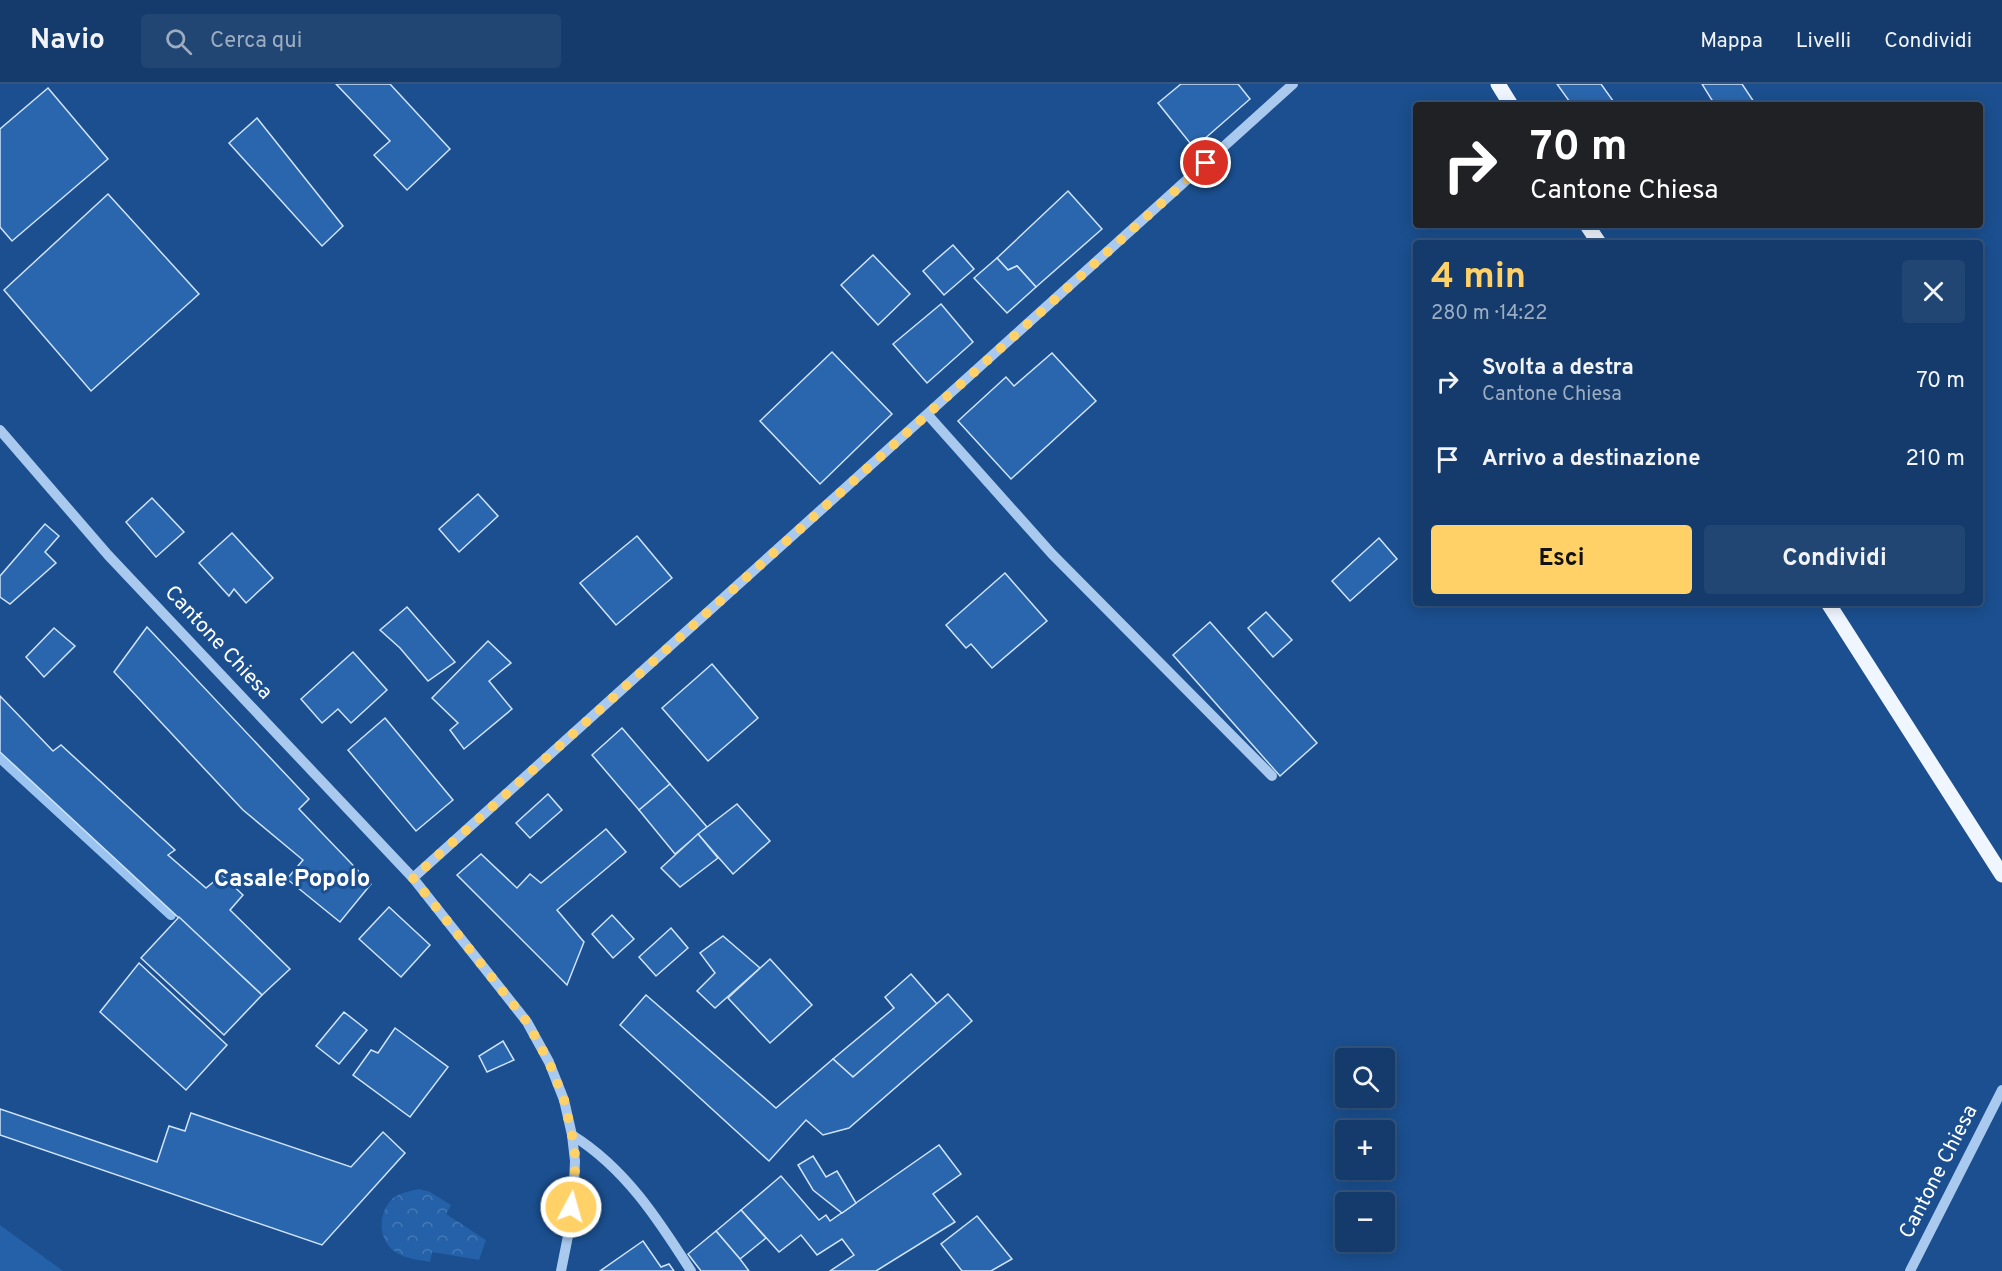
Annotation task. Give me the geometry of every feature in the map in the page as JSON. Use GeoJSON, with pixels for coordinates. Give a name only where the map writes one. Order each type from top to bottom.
{"type":"FeatureCollection","features":[{"type":"Feature","properties":{"kind":"main road"},"geometry":{"type":"LineString","coordinates":[[1498,84],[1509,102]]}},
{"type":"Feature","properties":{"kind":"main road"},"geometry":{"type":"LineString","coordinates":[[1830,606],[2002,875]]}},
{"type":"Feature","properties":{"kind":"street"},"geometry":{"type":"LineString","coordinates":[[413,878],[1293,84]]}},
{"type":"Feature","properties":{"kind":"street"},"geometry":{"type":"LineString","coordinates":[[928,415],[1052,554],[1272,776]]}},
{"type":"Feature","properties":{"kind":"street","name":"Cantone Chiesa"},"geometry":{"type":"LineString","coordinates":[[0,429],[108,555],[413,878],[527,1022],[549,1062],[564,1100],[576,1161],[561,1271]]}},
{"type":"Feature","properties":{"kind":"street","name":"Cantone Chiesa"},"geometry":{"type":"LineString","coordinates":[[1910,1271],[2002,1090]]}},
{"type":"Feature","properties":{"kind":"street"},"geometry":{"type":"LineString","coordinates":[[572,1135],[592,1148],[641,1196],[691,1271]]}},
{"type":"Feature","properties":{"kind":"green space"},"geometry":{"type":"Polygon","coordinates":[[[419,1189],[430,1192],[451,1205],[446,1214],[486,1240],[479,1260],[432,1252],[430,1262],[405,1257],[391,1248],[386,1242],[382,1228],[387,1205],[398,1195],[419,1189]]]}},
{"type":"Feature","properties":{"kind":"green space"},"geometry":{"type":"Polygon","coordinates":[[[0,1225],[63,1271],[0,1271],[0,1225]]]}},
{"type":"Feature","properties":{"kind":"building"},"geometry":{"type":"Polygon","coordinates":[[[336,84],[390,84],[450,149],[407,190],[374,155],[390,141],[336,84]]]}},
{"type":"Feature","properties":{"kind":"building"},"geometry":{"type":"Polygon","coordinates":[[[1181,84],[1238,84],[1250,99],[1194,148],[1158,103],[1181,84]]]}},
{"type":"Feature","properties":{"kind":"building"},"geometry":{"type":"Polygon","coordinates":[[[1557,84],[1601,84],[1614,102],[1570,102],[1557,84]]]}},
{"type":"Feature","properties":{"kind":"building"},"geometry":{"type":"Polygon","coordinates":[[[1702,84],[1742,84],[1754,102],[1713,102],[1702,84]]]}},
{"type":"Feature","properties":{"kind":"building"},"geometry":{"type":"Polygon","coordinates":[[[48,88],[108,159],[12,241],[0,227],[0,129],[48,88]]]}},
{"type":"Feature","properties":{"kind":"building"},"geometry":{"type":"Polygon","coordinates":[[[257,118],[343,226],[322,246],[229,143],[257,118]]]}},
{"type":"Feature","properties":{"kind":"building"},"geometry":{"type":"Polygon","coordinates":[[[1068,191],[1102,229],[1036,287],[1017,266],[1008,270],[997,258],[1068,191]]]}},
{"type":"Feature","properties":{"kind":"building"},"geometry":{"type":"Polygon","coordinates":[[[108,194],[199,294],[91,391],[4,290],[108,194]]]}},
{"type":"Feature","properties":{"kind":"building"},"geometry":{"type":"Polygon","coordinates":[[[953,245],[974,269],[944,295],[923,271],[953,245]]]}},
{"type":"Feature","properties":{"kind":"building"},"geometry":{"type":"Polygon","coordinates":[[[873,255],[910,294],[878,325],[841,285],[873,255]]]}},
{"type":"Feature","properties":{"kind":"building"},"geometry":{"type":"Polygon","coordinates":[[[997,258],[1008,270],[1017,266],[1036,287],[1007,313],[974,278],[997,258]]]}},
{"type":"Feature","properties":{"kind":"building"},"geometry":{"type":"Polygon","coordinates":[[[941,304],[973,342],[927,383],[893,344],[941,304]]]}},
{"type":"Feature","properties":{"kind":"building"},"geometry":{"type":"Polygon","coordinates":[[[832,352],[892,414],[820,484],[760,421],[832,352]]]}},
{"type":"Feature","properties":{"kind":"building"},"geometry":{"type":"Polygon","coordinates":[[[1052,353],[1096,401],[1011,479],[958,421],[1006,377],[1014,386],[1052,353]]]}},
{"type":"Feature","properties":{"kind":"building"},"geometry":{"type":"Polygon","coordinates":[[[478,494],[498,516],[459,552],[439,529],[478,494]]]}},
{"type":"Feature","properties":{"kind":"building"},"geometry":{"type":"Polygon","coordinates":[[[152,498],[184,532],[156,557],[126,522],[152,498]]]}},
{"type":"Feature","properties":{"kind":"building"},"geometry":{"type":"Polygon","coordinates":[[[45,524],[59,536],[45,552],[56,563],[10,604],[0,597],[0,576],[45,524]]]}},
{"type":"Feature","properties":{"kind":"building"},"geometry":{"type":"Polygon","coordinates":[[[232,533],[273,578],[246,603],[234,589],[229,596],[199,563],[232,533]]]}},
{"type":"Feature","properties":{"kind":"building"},"geometry":{"type":"Polygon","coordinates":[[[637,536],[672,578],[616,625],[580,583],[637,536]]]}},
{"type":"Feature","properties":{"kind":"building"},"geometry":{"type":"Polygon","coordinates":[[[1379,538],[1397,559],[1350,601],[1332,581],[1379,538]]]}},
{"type":"Feature","properties":{"kind":"building"},"geometry":{"type":"Polygon","coordinates":[[[1005,573],[1047,621],[992,668],[971,644],[966,648],[946,625],[1005,573]]]}},
{"type":"Feature","properties":{"kind":"building"},"geometry":{"type":"Polygon","coordinates":[[[407,607],[455,662],[428,681],[400,648],[380,630],[407,607]]]}},
{"type":"Feature","properties":{"kind":"building"},"geometry":{"type":"Polygon","coordinates":[[[1266,612],[1292,640],[1273,657],[1248,628],[1266,612]]]}},
{"type":"Feature","properties":{"kind":"building"},"geometry":{"type":"Polygon","coordinates":[[[1210,622],[1317,743],[1280,776],[1173,655],[1210,622]]]}},
{"type":"Feature","properties":{"kind":"building"},"geometry":{"type":"Polygon","coordinates":[[[147,627],[309,799],[299,809],[371,884],[340,922],[287,879],[303,860],[243,810],[114,672],[147,627]]]}},
{"type":"Feature","properties":{"kind":"building"},"geometry":{"type":"Polygon","coordinates":[[[54,628],[75,646],[44,677],[26,657],[54,628]]]}},
{"type":"Feature","properties":{"kind":"building"},"geometry":{"type":"Polygon","coordinates":[[[488,641],[511,663],[489,681],[512,709],[464,749],[450,730],[458,723],[432,698],[488,641]]]}},
{"type":"Feature","properties":{"kind":"building"},"geometry":{"type":"Polygon","coordinates":[[[353,652],[387,690],[351,723],[338,709],[322,723],[301,699],[353,652]]]}},
{"type":"Feature","properties":{"kind":"building"},"geometry":{"type":"Polygon","coordinates":[[[712,664],[758,718],[708,761],[662,708],[712,664]]]}},
{"type":"Feature","properties":{"kind":"building"},"geometry":{"type":"Polygon","coordinates":[[[0,696],[53,751],[61,745],[175,850],[168,855],[206,888],[222,875],[243,895],[230,910],[290,969],[262,995],[0,752],[0,696]]]}},
{"type":"Feature","properties":{"kind":"building"},"geometry":{"type":"Polygon","coordinates":[[[385,718],[453,800],[416,831],[348,750],[385,718]]]}},
{"type":"Feature","properties":{"kind":"building"},"geometry":{"type":"Polygon","coordinates":[[[622,728],[670,784],[639,810],[592,755],[622,728]]]}},
{"type":"Feature","properties":{"kind":"building"},"geometry":{"type":"Polygon","coordinates":[[[670,784],[707,827],[675,854],[639,810],[670,784]]]}},
{"type":"Feature","properties":{"kind":"building"},"geometry":{"type":"Polygon","coordinates":[[[548,794],[562,810],[530,838],[516,823],[548,794]]]}},
{"type":"Feature","properties":{"kind":"building"},"geometry":{"type":"Polygon","coordinates":[[[737,804],[770,841],[733,874],[698,834],[737,804]]]}},
{"type":"Feature","properties":{"kind":"building"},"geometry":{"type":"Polygon","coordinates":[[[606,829],[626,852],[557,910],[584,942],[567,985],[457,875],[481,854],[517,888],[530,874],[541,883],[606,829]]]}},
{"type":"Feature","properties":{"kind":"building"},"geometry":{"type":"Polygon","coordinates":[[[698,834],[718,858],[680,887],[661,868],[698,834]]]}},
{"type":"Feature","properties":{"kind":"building"},"geometry":{"type":"Polygon","coordinates":[[[389,907],[430,945],[401,977],[359,939],[389,907]]]}},
{"type":"Feature","properties":{"kind":"building"},"geometry":{"type":"Polygon","coordinates":[[[612,915],[634,939],[613,958],[592,934],[612,915]]]}},
{"type":"Feature","properties":{"kind":"building"},"geometry":{"type":"Polygon","coordinates":[[[179,917],[262,995],[224,1035],[141,958],[179,917]]]}},
{"type":"Feature","properties":{"kind":"building"},"geometry":{"type":"Polygon","coordinates":[[[671,928],[688,948],[656,976],[639,957],[671,928]]]}},
{"type":"Feature","properties":{"kind":"building"},"geometry":{"type":"Polygon","coordinates":[[[723,936],[760,968],[715,1008],[697,991],[715,973],[700,953],[723,936]]]}},
{"type":"Feature","properties":{"kind":"building"},"geometry":{"type":"Polygon","coordinates":[[[770,959],[812,1005],[770,1043],[728,998],[770,959]]]}},
{"type":"Feature","properties":{"kind":"building"},"geometry":{"type":"Polygon","coordinates":[[[139,963],[227,1045],[186,1090],[100,1012],[139,963]]]}},
{"type":"Feature","properties":{"kind":"building"},"geometry":{"type":"Polygon","coordinates":[[[911,974],[937,1004],[853,1077],[833,1059],[894,1008],[885,997],[911,974]]]}},
{"type":"Feature","properties":{"kind":"building"},"geometry":{"type":"Polygon","coordinates":[[[948,994],[972,1021],[849,1128],[823,1135],[806,1120],[769,1161],[620,1025],[646,995],[776,1108],[833,1059],[853,1077],[948,994]]]}},
{"type":"Feature","properties":{"kind":"building"},"geometry":{"type":"Polygon","coordinates":[[[344,1012],[367,1030],[339,1064],[316,1046],[344,1012]]]}},
{"type":"Feature","properties":{"kind":"building"},"geometry":{"type":"Polygon","coordinates":[[[395,1028],[448,1067],[410,1117],[353,1075],[371,1050],[378,1053],[395,1028]]]}},
{"type":"Feature","properties":{"kind":"building"},"geometry":{"type":"Polygon","coordinates":[[[503,1041],[514,1060],[487,1072],[479,1056],[503,1041]]]}},
{"type":"Feature","properties":{"kind":"building"},"geometry":{"type":"Polygon","coordinates":[[[0,1109],[157,1162],[169,1126],[185,1131],[191,1113],[351,1167],[383,1132],[405,1153],[322,1245],[0,1135],[0,1109]]]}},
{"type":"Feature","properties":{"kind":"building"},"geometry":{"type":"Polygon","coordinates":[[[939,1145],[961,1174],[933,1194],[955,1222],[876,1271],[830,1271],[854,1255],[842,1239],[817,1255],[801,1235],[779,1252],[741,1210],[781,1176],[819,1220],[826,1215],[830,1221],[939,1145]]]}},
{"type":"Feature","properties":{"kind":"building"},"geometry":{"type":"Polygon","coordinates":[[[813,1156],[826,1177],[837,1171],[856,1203],[842,1213],[813,1190],[798,1165],[813,1156]]]}},
{"type":"Feature","properties":{"kind":"building"},"geometry":{"type":"Polygon","coordinates":[[[741,1210],[766,1238],[740,1259],[716,1231],[741,1210]]]}},
{"type":"Feature","properties":{"kind":"building"},"geometry":{"type":"Polygon","coordinates":[[[977,1216],[1012,1259],[991,1271],[962,1271],[941,1244],[977,1216]]]}},
{"type":"Feature","properties":{"kind":"building"},"geometry":{"type":"Polygon","coordinates":[[[716,1231],[749,1271],[701,1271],[688,1254],[716,1231]]]}},
{"type":"Feature","properties":{"kind":"building"},"geometry":{"type":"Polygon","coordinates":[[[643,1241],[661,1267],[669,1264],[674,1271],[600,1271],[643,1241]]]}},
{"type":"Feature","properties":{"kind":"waterway"},"geometry":{"type":"LineString","coordinates":[[0,758],[171,915]]}},
{"type":"Feature","properties":{"kind":"district","name":"Casale Popolo"},"geometry":{"type":"Point","coordinates":[292,880]}},
{"type":"Feature","properties":{"kind":"route"},"geometry":{"type":"LineString","coordinates":[[571,1207],[576,1161],[564,1100],[549,1062],[527,1022],[413,878],[1206,163]]}}]}
